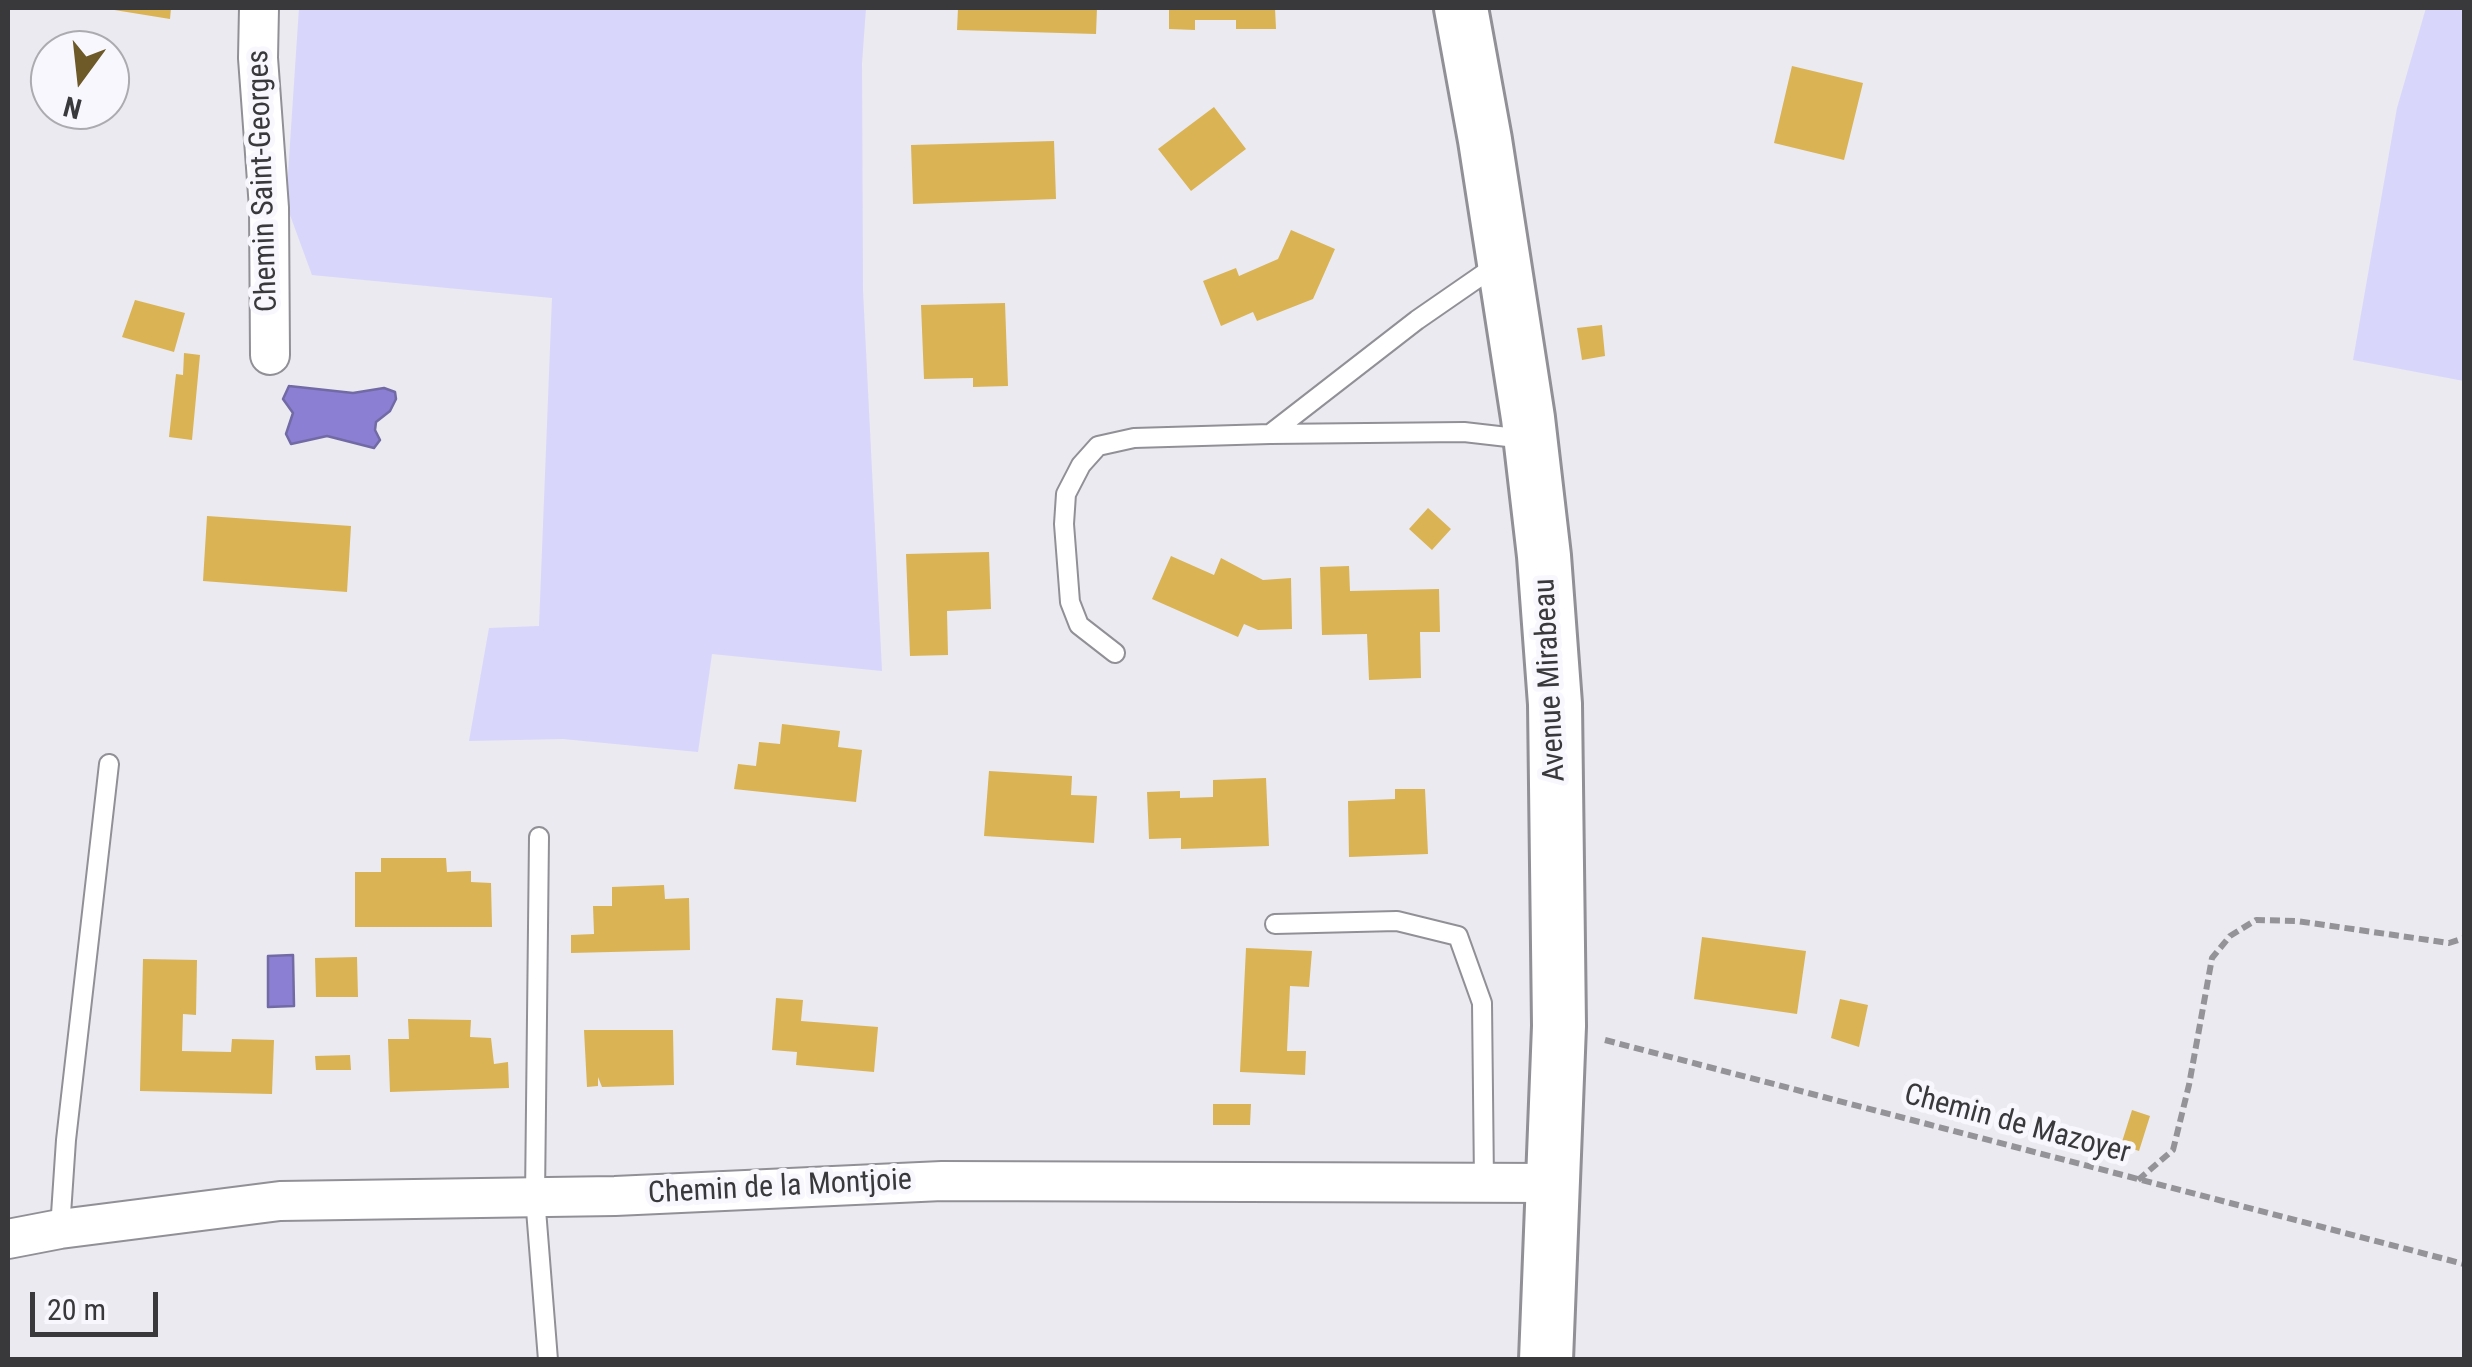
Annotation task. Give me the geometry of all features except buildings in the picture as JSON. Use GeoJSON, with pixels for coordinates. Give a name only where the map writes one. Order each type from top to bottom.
{"type":"FeatureCollection","features":[{"type":"Feature","properties":{"kind":"main road","name":"Avenue Mirabeau"},"geometry":{"type":"LineString","coordinates":[[1460,8],[1530,440],[1544,556],[1554,704],[1559,1026],[1546,1360]]}},
{"type":"Feature","properties":{"kind":"street","name":"Chemin Saint-Georges"},"geometry":{"type":"LineString","coordinates":[[259,8],[258,58],[269,208],[270,355]]}},
{"type":"Feature","properties":{"kind":"street","name":"Chemin de la Montjoie"},"geometry":{"type":"LineString","coordinates":[[8,1239],[280,1202],[535,1197],[942,1181],[1555,1183]]}},
{"type":"Feature","properties":{"kind":"lane"},"geometry":{"type":"LineString","coordinates":[[1270,434],[1416,320],[1503,260]]}},
{"type":"Feature","properties":{"kind":"lane"},"geometry":{"type":"LineString","coordinates":[[1114,653],[1079,626],[1070,602],[1064,524],[1066,494],[1081,465],[1098,446],[1134,438],[1270,434],[1464,432],[1530,440]]}},
{"type":"Feature","properties":{"kind":"lane"},"geometry":{"type":"LineString","coordinates":[[60,1229],[66,1140],[109,764]]}},
{"type":"Feature","properties":{"kind":"lane"},"geometry":{"type":"LineString","coordinates":[[539,837],[535,1197],[548,1360]]}},
{"type":"Feature","properties":{"kind":"lane"},"geometry":{"type":"LineString","coordinates":[[1275,924],[1397,920],[1458,936],[1482,1003],[1484,1182]]}},
{"type":"Feature","properties":{"kind":"path"},"geometry":{"type":"LineString","coordinates":[[2138,1180],[2173,1150],[2212,958],[2230,936],[2256,920],[2298,921],[2449,943],[2464,938]]}},
{"type":"Feature","properties":{"kind":"path","name":"Chemin de Mazoyer"},"geometry":{"type":"LineString","coordinates":[[1559,1026],[2464,1264]]}},
{"type":"Feature","properties":{"kind":"shaded area"},"geometry":{"type":"Polygon","coordinates":[[[299,8],[866,8],[862,63],[863,291],[882,671],[712,654],[698,752],[563,739],[469,741],[489,628],[539,626],[552,298],[312,275],[286,204],[299,8]]]}},
{"type":"Feature","properties":{"kind":"shaded area"},"geometry":{"type":"Polygon","coordinates":[[[2426,8],[2464,8],[2464,381],[2353,360],[2397,108],[2426,8]]]}},
{"type":"Feature","properties":{"kind":"shaded area"},"geometry":{"type":"Polygon","coordinates":[[[289,386],[353,393],[384,388],[395,392],[396,399],[390,411],[376,422],[380,440],[374,448],[327,436],[291,444],[286,434],[293,413],[283,399],[289,386]]]}},
{"type":"Feature","properties":{"kind":"shaded area"},"geometry":{"type":"Polygon","coordinates":[[[293,955],[294,1006],[268,1007],[268,956],[293,955]]]}}]}
